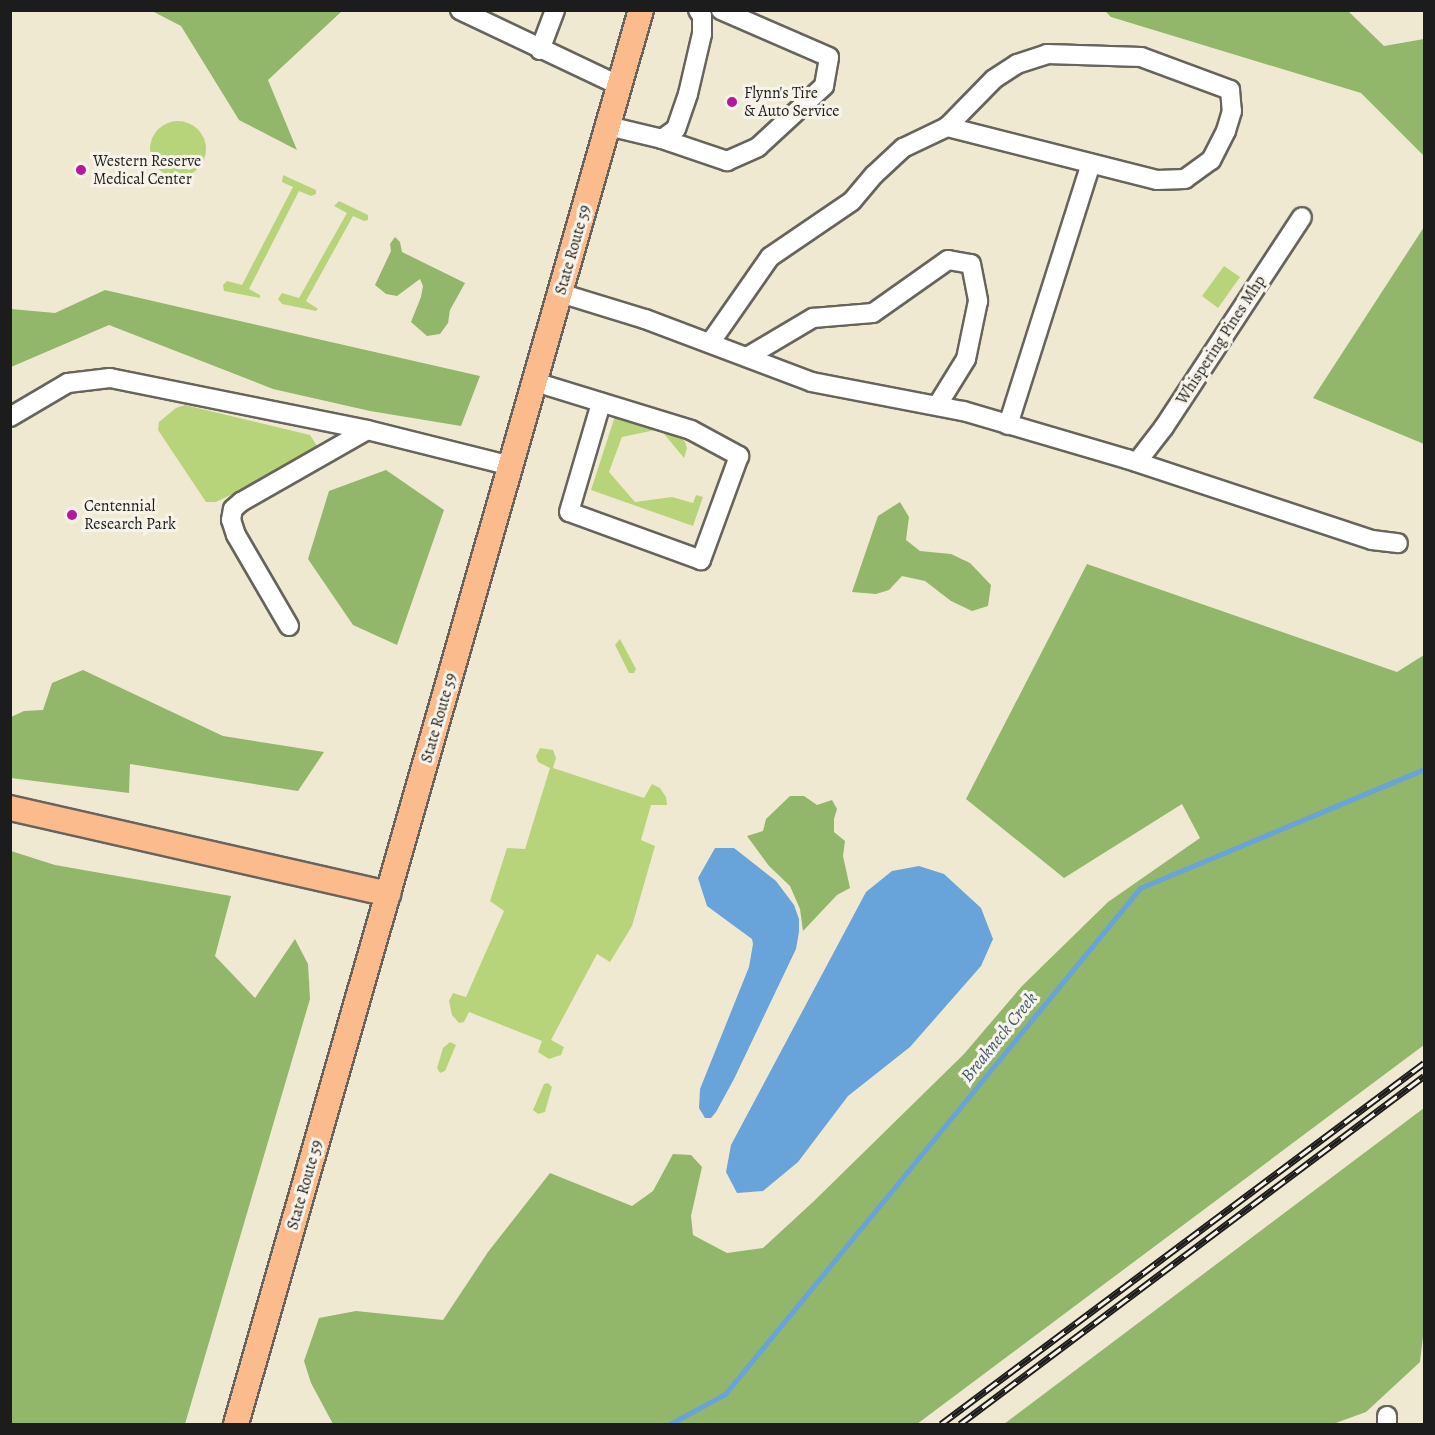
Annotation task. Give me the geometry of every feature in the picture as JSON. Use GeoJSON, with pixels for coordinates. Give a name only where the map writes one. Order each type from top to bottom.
{"type":"FeatureCollection","features":[{"type":"Feature","properties":{"kind":"main road","name":"State Route 59"},"geometry":{"type":"LineString","coordinates":[[236,1425],[641,10]]}},
{"type":"Feature","properties":{"kind":"main road"},"geometry":{"type":"LineString","coordinates":[[10,808],[388,894]]}},
{"type":"Feature","properties":{"kind":"street"},"geometry":{"type":"LineString","coordinates":[[460,10],[540,50],[620,86]]}},
{"type":"Feature","properties":{"kind":"street"},"geometry":{"type":"LineString","coordinates":[[540,50],[555,10]]}},
{"type":"Feature","properties":{"kind":"street"},"geometry":{"type":"LineString","coordinates":[[662,139],[676,129],[688,94],[702,34],[702,16],[698,10]]}},
{"type":"Feature","properties":{"kind":"street"},"geometry":{"type":"LineString","coordinates":[[608,126],[662,139],[726,161],[758,147],[824,86],[829,57],[721,10]]}},
{"type":"Feature","properties":{"kind":"street"},"geometry":{"type":"LineString","coordinates":[[710,343],[770,257],[852,201],[874,175],[903,148],[947,128],[994,80],[1017,64],[1047,54],[1141,57],[1230,90],[1232,111],[1226,131],[1211,160],[1185,179],[1157,180],[947,128]]}},
{"type":"Feature","properties":{"kind":"street"},"geometry":{"type":"LineString","coordinates":[[1008,425],[1091,164]]}},
{"type":"Feature","properties":{"kind":"street","name":"Whispering Pines Mhp"},"geometry":{"type":"LineString","coordinates":[[1137,462],[1164,427],[1302,216]]}},
{"type":"Feature","properties":{"kind":"street"},"geometry":{"type":"LineString","coordinates":[[747,357],[813,318],[873,313],[948,260],[971,264],[978,301],[966,359],[937,405]]}},
{"type":"Feature","properties":{"kind":"street"},"geometry":{"type":"LineString","coordinates":[[560,293],[645,319],[812,382],[937,405],[1137,462],[1372,540],[1398,543]]}},
{"type":"Feature","properties":{"kind":"street"},"geometry":{"type":"LineString","coordinates":[[10,417],[68,383],[110,378],[368,430],[511,466]]}},
{"type":"Feature","properties":{"kind":"street"},"geometry":{"type":"LineString","coordinates":[[535,382],[691,430],[739,456],[701,560],[569,512],[601,403]]}},
{"type":"Feature","properties":{"kind":"street"},"geometry":{"type":"LineString","coordinates":[[289,626],[236,535],[231,520],[233,509],[368,430]]}},
{"type":"Feature","properties":{"kind":"green space"},"geometry":{"type":"Polygon","coordinates":[[[152,11],[342,11],[268,80],[297,150],[239,120],[181,26],[152,11]]]}},
{"type":"Feature","properties":{"kind":"green space"},"geometry":{"type":"Polygon","coordinates":[[[1105,11],[1348,11],[1384,46],[1424,39],[1424,156],[1361,93],[1111,17],[1105,11]]]}},
{"type":"Feature","properties":{"kind":"green space"},"geometry":{"type":"Polygon","coordinates":[[[172,121],[184,121],[198,129],[206,143],[204,160],[198,169],[184,177],[172,177],[155,165],[150,155],[150,143],[162,126],[172,121]]]}},
{"type":"Feature","properties":{"kind":"green space"},"geometry":{"type":"Polygon","coordinates":[[[283,175],[316,190],[316,194],[311,196],[299,191],[249,289],[260,295],[260,298],[224,291],[223,285],[227,281],[242,285],[293,187],[282,182],[283,175]]]}},
{"type":"Feature","properties":{"kind":"green space"},"geometry":{"type":"Polygon","coordinates":[[[339,201],[368,215],[368,220],[364,221],[353,216],[306,301],[318,309],[316,311],[282,304],[278,299],[282,293],[299,298],[347,213],[334,206],[339,201]]]}},
{"type":"Feature","properties":{"kind":"green space"},"geometry":{"type":"Polygon","coordinates":[[[1424,227],[1424,444],[1313,398],[1424,227]]]}},
{"type":"Feature","properties":{"kind":"green space"},"geometry":{"type":"Polygon","coordinates":[[[395,237],[400,242],[402,252],[465,283],[450,310],[448,323],[440,334],[427,336],[411,322],[421,297],[423,286],[420,279],[397,296],[386,294],[375,285],[391,251],[390,244],[395,237]]]}},
{"type":"Feature","properties":{"kind":"green space"},"geometry":{"type":"Polygon","coordinates":[[[1224,266],[1240,277],[1218,308],[1202,296],[1224,266]]]}},
{"type":"Feature","properties":{"kind":"green space"},"geometry":{"type":"Polygon","coordinates":[[[105,290],[480,376],[461,426],[370,411],[273,389],[109,325],[11,367],[11,309],[55,313],[105,290]]]}},
{"type":"Feature","properties":{"kind":"green space"},"geometry":{"type":"Polygon","coordinates":[[[185,405],[310,435],[317,446],[241,490],[216,502],[206,502],[158,430],[159,422],[176,408],[185,405]]]}},
{"type":"Feature","properties":{"kind":"green space"},"geometry":{"type":"Polygon","coordinates":[[[616,413],[679,435],[685,442],[687,448],[684,458],[660,429],[622,437],[609,472],[635,502],[672,497],[693,503],[696,495],[703,497],[693,526],[591,490],[616,413]]]}},
{"type":"Feature","properties":{"kind":"green space"},"geometry":{"type":"Polygon","coordinates":[[[386,470],[444,510],[397,645],[353,625],[308,559],[329,491],[386,470]]]}},
{"type":"Feature","properties":{"kind":"green space"},"geometry":{"type":"Polygon","coordinates":[[[900,502],[909,517],[906,540],[920,551],[951,554],[970,563],[991,585],[988,606],[972,611],[951,601],[925,581],[902,576],[889,590],[876,594],[852,592],[878,516],[900,502]]]}},
{"type":"Feature","properties":{"kind":"green space"},"geometry":{"type":"Polygon","coordinates":[[[1087,564],[1397,672],[1424,655],[1424,1045],[917,1424],[333,1424],[311,1383],[304,1361],[319,1318],[356,1311],[443,1320],[488,1252],[550,1173],[632,1206],[653,1191],[673,1154],[691,1155],[702,1167],[691,1216],[693,1235],[727,1253],[763,1248],[964,1054],[1022,986],[1108,902],[1200,838],[1182,804],[1064,878],[966,799],[1087,564]]]}},
{"type":"Feature","properties":{"kind":"green space"},"geometry":{"type":"Polygon","coordinates":[[[620,639],[636,669],[634,673],[629,673],[615,645],[620,639]]]}},
{"type":"Feature","properties":{"kind":"green space"},"geometry":{"type":"Polygon","coordinates":[[[83,670],[223,736],[324,752],[298,791],[130,764],[129,793],[11,778],[11,717],[24,711],[43,710],[52,683],[83,670]]]}},
{"type":"Feature","properties":{"kind":"green space"},"geometry":{"type":"Polygon","coordinates":[[[540,748],[553,750],[556,758],[553,768],[644,798],[652,784],[660,788],[666,797],[667,805],[651,805],[641,840],[655,846],[632,926],[610,962],[597,954],[551,1040],[564,1047],[561,1055],[549,1059],[538,1052],[542,1041],[469,1012],[464,1022],[459,1023],[452,1015],[449,1001],[453,993],[466,997],[504,911],[490,901],[507,848],[525,849],[550,768],[538,762],[536,756],[540,748]]]}},
{"type":"Feature","properties":{"kind":"green space"},"geometry":{"type":"Polygon","coordinates":[[[790,796],[804,796],[817,805],[832,800],[837,809],[834,832],[845,841],[843,856],[850,888],[837,895],[803,931],[800,909],[790,886],[769,866],[747,836],[763,831],[766,819],[790,796]]]}},
{"type":"Feature","properties":{"kind":"green space"},"geometry":{"type":"Polygon","coordinates":[[[11,851],[55,865],[231,896],[215,956],[255,998],[295,939],[308,964],[310,999],[185,1424],[11,1424],[11,851]]]}},
{"type":"Feature","properties":{"kind":"green space"},"geometry":{"type":"Polygon","coordinates":[[[450,1042],[456,1045],[445,1071],[440,1073],[437,1068],[443,1048],[450,1042]]]}},
{"type":"Feature","properties":{"kind":"green space"},"geometry":{"type":"Polygon","coordinates":[[[548,1083],[552,1087],[545,1112],[538,1114],[533,1110],[544,1084],[548,1083]]]}},
{"type":"Feature","properties":{"kind":"green space"},"geometry":{"type":"Polygon","coordinates":[[[1424,1108],[1424,1328],[1420,1362],[1366,1412],[1333,1424],[1004,1424],[1424,1108]]]}},
{"type":"Feature","properties":{"kind":"water"},"geometry":{"type":"Polygon","coordinates":[[[715,848],[734,848],[776,881],[794,905],[799,919],[799,932],[796,949],[734,1079],[716,1112],[711,1118],[705,1118],[699,1108],[700,1089],[749,967],[753,944],[752,939],[707,906],[698,878],[715,848]]]}},
{"type":"Feature","properties":{"kind":"water"},"geometry":{"type":"Polygon","coordinates":[[[919,866],[944,874],[981,908],[993,939],[981,966],[910,1047],[848,1096],[798,1162],[763,1191],[737,1193],[726,1172],[731,1145],[866,892],[892,871],[919,866]]]}},
{"type":"Feature","properties":{"kind":"waterway","name":"Breakneck Creek"},"geometry":{"type":"LineString","coordinates":[[670,1424],[725,1394],[1140,888],[1424,769]]}},
{"type":"Feature","properties":{"kind":"railway"},"geometry":{"type":"LineString","coordinates":[[941,1424],[1424,1063]]}},
{"type":"Feature","properties":{"kind":"railway"},"geometry":{"type":"LineString","coordinates":[[960,1424],[1424,1076]]}},
{"type":"Feature","properties":{"kind":"place","name":"Flynn's Tire & Auto Service"},"geometry":{"type":"Point","coordinates":[732,102]}},
{"type":"Feature","properties":{"kind":"place","name":"Western Reserve Medical Center"},"geometry":{"type":"Point","coordinates":[81,170]}},
{"type":"Feature","properties":{"kind":"place","name":"Centennial Research Park"},"geometry":{"type":"Point","coordinates":[72,515]}}]}
